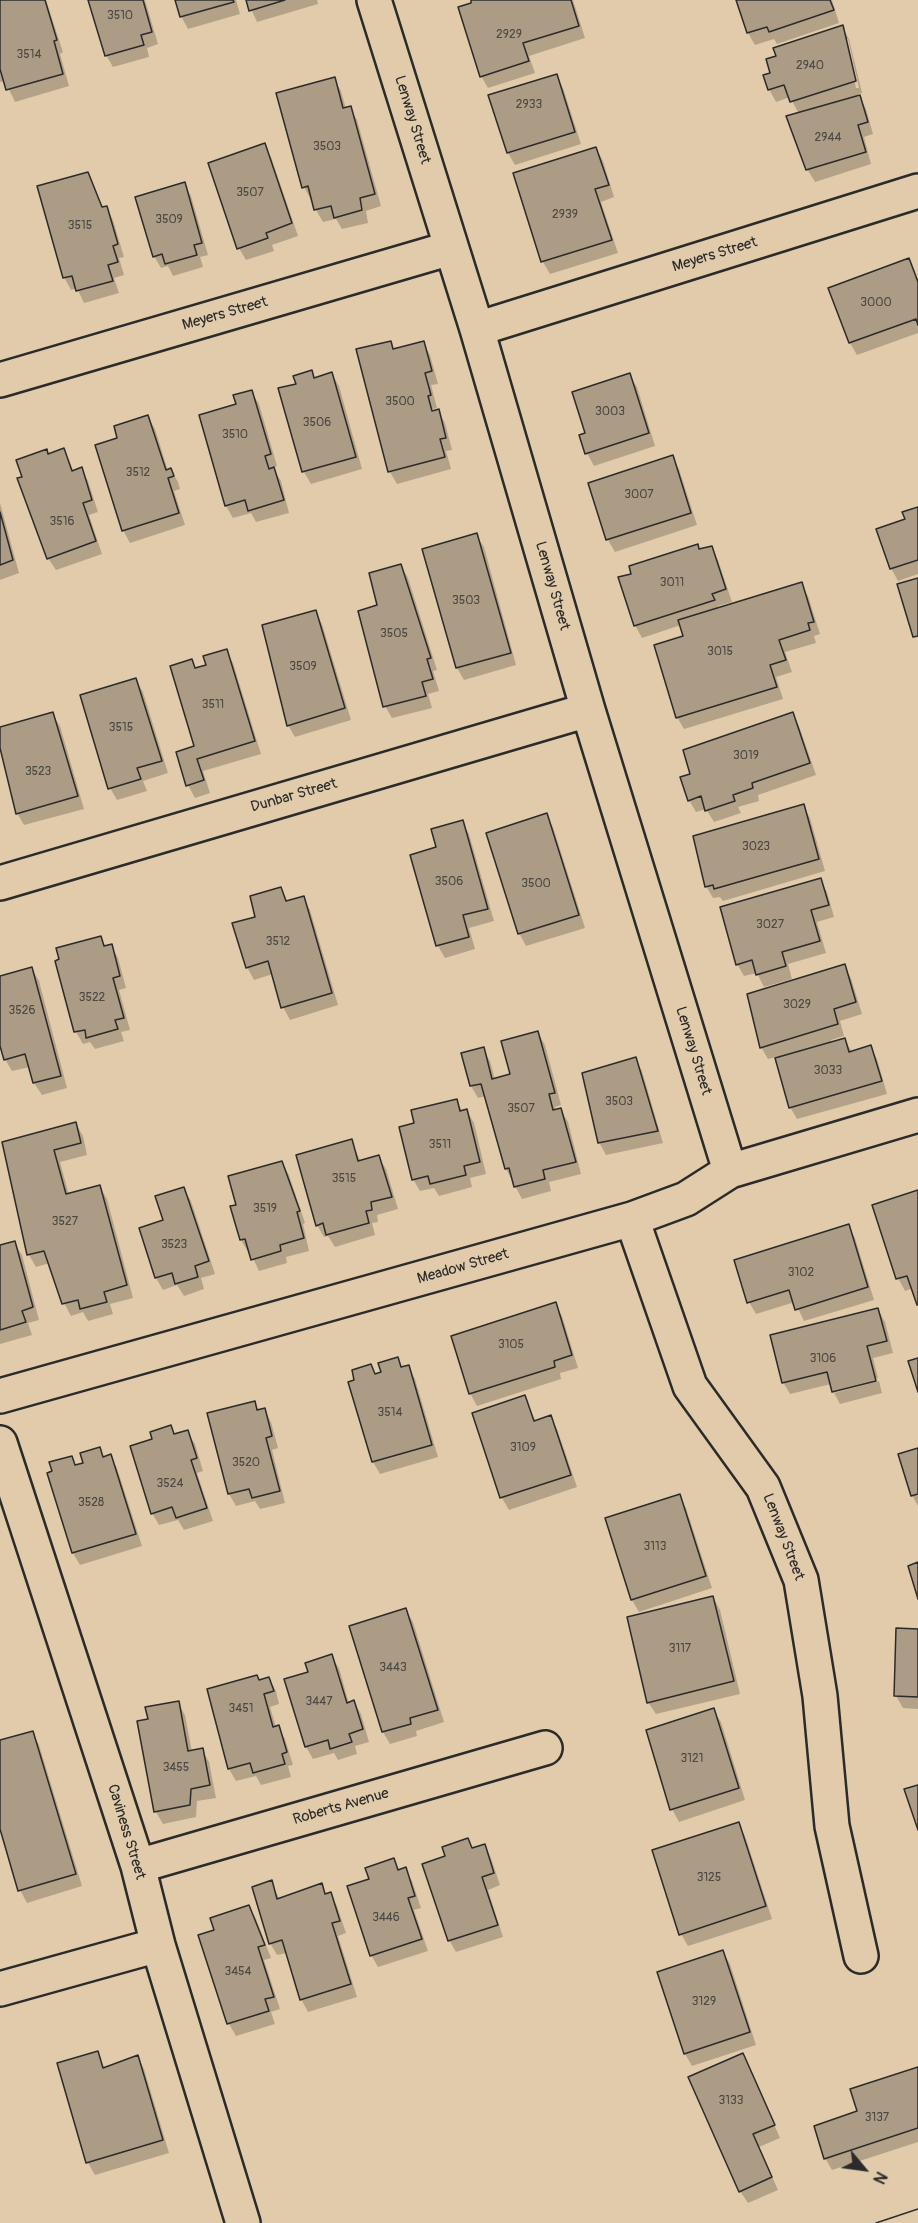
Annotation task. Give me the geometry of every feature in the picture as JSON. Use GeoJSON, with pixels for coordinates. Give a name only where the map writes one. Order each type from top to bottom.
{"type":"FeatureCollection","features":[{"type":"Feature","properties":{"kind":"street","name":"Lenway Street"},"geometry":{"type":"LineString","coordinates":[[374,0],[477,329],[588,710],[730,1171]]}},
{"type":"Feature","properties":{"kind":"street","name":"Meyers Street"},"geometry":{"type":"LineString","coordinates":[[477,329],[918,191]]}},
{"type":"Feature","properties":{"kind":"street","name":"Meyers Street"},"geometry":{"type":"LineString","coordinates":[[0,380],[451,248]]}},
{"type":"Feature","properties":{"kind":"street","name":"Dunbar Street"},"geometry":{"type":"LineString","coordinates":[[0,883],[588,710]]}},
{"type":"Feature","properties":{"kind":"street","name":"Meadow Street"},"geometry":{"type":"LineString","coordinates":[[0,1396],[632,1219],[686,1199],[730,1171],[918,1115]]}},
{"type":"Feature","properties":{"kind":"street","name":"Lenway Street"},"geometry":{"type":"LineString","coordinates":[[632,1219],[690,1386],[763,1486],[801,1580],[820,1696],[832,1826],[861,1956]]}},
{"type":"Feature","properties":{"kind":"street","name":"Caviness Street"},"geometry":{"type":"LineString","coordinates":[[0,1443],[138,1866],[158,1945],[243,2223]]}},
{"type":"Feature","properties":{"kind":"street","name":"Roberts Avenue"},"geometry":{"type":"LineString","coordinates":[[138,1866],[545,1748]]}},
{"type":"Feature","properties":{"kind":"street"},"geometry":{"type":"LineString","coordinates":[[0,1989],[158,1945]]}},
{"type":"Feature","properties":{"kind":"building"},"geometry":{"type":"Polygon","coordinates":[[[0,0],[45,0],[57,40],[54,41],[63,74],[6,90],[0,69],[0,0]]]}},
{"type":"Feature","properties":{"kind":"building"},"geometry":{"type":"Polygon","coordinates":[[[88,0],[143,0],[152,32],[141,35],[144,45],[105,56],[88,0]]]}},
{"type":"Feature","properties":{"kind":"building"},"geometry":{"type":"Polygon","coordinates":[[[175,0],[233,0],[234,2],[180,17],[175,0]]]}},
{"type":"Feature","properties":{"kind":"building"},"geometry":{"type":"Polygon","coordinates":[[[246,0],[285,0],[249,11],[246,0]]]}},
{"type":"Feature","properties":{"kind":"building"},"geometry":{"type":"Polygon","coordinates":[[[471,0],[571,0],[579,26],[523,43],[529,61],[480,77],[458,7],[471,3],[471,0]]]}},
{"type":"Feature","properties":{"kind":"building"},"geometry":{"type":"Polygon","coordinates":[[[736,0],[830,0],[834,10],[769,32],[767,27],[747,33],[736,0]]]}},
{"type":"Feature","properties":{"kind":"building"},"geometry":{"type":"Polygon","coordinates":[[[843,25],[856,81],[790,102],[784,85],[768,90],[763,75],[770,73],[766,59],[776,56],[773,48],[843,25]]]}},
{"type":"Feature","properties":{"kind":"building"},"geometry":{"type":"Polygon","coordinates":[[[557,74],[575,132],[507,153],[488,95],[557,74]]]}},
{"type":"Feature","properties":{"kind":"building"},"geometry":{"type":"Polygon","coordinates":[[[335,77],[343,108],[351,106],[375,194],[360,198],[362,210],[334,218],[331,206],[314,210],[308,186],[302,188],[276,93],[335,77]]]}},
{"type":"Feature","properties":{"kind":"building"},"geometry":{"type":"Polygon","coordinates":[[[860,95],[868,122],[858,125],[866,152],[806,170],[786,116],[860,95]]]}},
{"type":"Feature","properties":{"kind":"building"},"geometry":{"type":"Polygon","coordinates":[[[265,143],[292,223],[266,233],[268,238],[237,249],[208,163],[265,143]]]}},
{"type":"Feature","properties":{"kind":"building"},"geometry":{"type":"Polygon","coordinates":[[[596,147],[609,185],[595,189],[612,240],[541,262],[513,173],[596,147]]]}},
{"type":"Feature","properties":{"kind":"building"},"geometry":{"type":"Polygon","coordinates":[[[88,172],[102,207],[107,206],[118,244],[113,246],[118,262],[108,265],[113,281],[76,291],[72,276],[63,278],[37,186],[88,172]]]}},
{"type":"Feature","properties":{"kind":"building"},"geometry":{"type":"Polygon","coordinates":[[[185,182],[202,243],[194,245],[197,255],[165,264],[162,254],[153,257],[135,197],[185,182]]]}},
{"type":"Feature","properties":{"kind":"building"},"geometry":{"type":"Polygon","coordinates":[[[909,258],[918,282],[918,325],[916,319],[849,343],[828,288],[909,258]]]}},
{"type":"Feature","properties":{"kind":"building"},"geometry":{"type":"Polygon","coordinates":[[[391,341],[393,349],[424,341],[432,371],[425,373],[431,395],[428,396],[432,411],[439,409],[446,438],[440,439],[445,457],[388,472],[356,349],[391,341]]]}},
{"type":"Feature","properties":{"kind":"building"},"geometry":{"type":"Polygon","coordinates":[[[312,370],[314,378],[332,372],[356,457],[302,472],[278,388],[296,384],[293,376],[312,370]]]}},
{"type":"Feature","properties":{"kind":"building"},"geometry":{"type":"Polygon","coordinates":[[[630,373],[649,433],[585,454],[579,435],[585,433],[572,392],[630,373]]]}},
{"type":"Feature","properties":{"kind":"building"},"geometry":{"type":"Polygon","coordinates":[[[252,390],[271,454],[265,456],[269,469],[274,467],[284,500],[248,511],[245,500],[225,506],[199,415],[236,404],[233,395],[252,390]]]}},
{"type":"Feature","properties":{"kind":"building"},"geometry":{"type":"Polygon","coordinates":[[[148,415],[166,470],[171,468],[174,476],[168,478],[179,513],[122,531],[95,445],[117,438],[114,426],[148,415]]]}},
{"type":"Feature","properties":{"kind":"building"},"geometry":{"type":"Polygon","coordinates":[[[64,448],[72,471],[82,467],[92,500],[83,503],[96,541],[47,559],[17,478],[22,477],[16,460],[47,449],[48,454],[64,448]]]}},
{"type":"Feature","properties":{"kind":"building"},"geometry":{"type":"Polygon","coordinates":[[[673,455],[691,513],[606,540],[588,483],[673,455]]]}},
{"type":"Feature","properties":{"kind":"building"},"geometry":{"type":"Polygon","coordinates":[[[918,507],[918,560],[890,569],[876,529],[905,519],[902,512],[918,507]]]}},
{"type":"Feature","properties":{"kind":"building"},"geometry":{"type":"Polygon","coordinates":[[[0,512],[13,560],[0,565],[0,512]]]}},
{"type":"Feature","properties":{"kind":"building"},"geometry":{"type":"Polygon","coordinates":[[[477,533],[511,653],[456,668],[422,549],[477,533]]]}},
{"type":"Feature","properties":{"kind":"building"},"geometry":{"type":"Polygon","coordinates":[[[698,544],[699,549],[712,546],[726,589],[712,594],[715,600],[634,626],[618,577],[631,574],[629,566],[698,544]]]}},
{"type":"Feature","properties":{"kind":"building"},"geometry":{"type":"Polygon","coordinates":[[[401,564],[431,658],[427,659],[433,679],[422,682],[426,696],[383,707],[358,611],[377,605],[369,573],[401,564]]]}},
{"type":"Feature","properties":{"kind":"building"},"geometry":{"type":"Polygon","coordinates":[[[918,578],[918,636],[913,637],[897,584],[918,578]]]}},
{"type":"Feature","properties":{"kind":"building"},"geometry":{"type":"Polygon","coordinates":[[[802,582],[814,622],[808,623],[810,630],[779,640],[786,660],[770,665],[777,687],[676,718],[654,645],[683,636],[678,620],[802,582]]]}},
{"type":"Feature","properties":{"kind":"building"},"geometry":{"type":"Polygon","coordinates":[[[316,610],[345,708],[287,726],[262,625],[316,610]]]}},
{"type":"Feature","properties":{"kind":"building"},"geometry":{"type":"Polygon","coordinates":[[[227,649],[255,741],[197,759],[204,780],[186,786],[176,752],[194,746],[170,666],[192,659],[195,668],[206,665],[203,656],[227,649]]]}},
{"type":"Feature","properties":{"kind":"building"},"geometry":{"type":"Polygon","coordinates":[[[136,678],[162,761],[137,768],[141,779],[108,789],[80,695],[136,678]]]}},
{"type":"Feature","properties":{"kind":"building"},"geometry":{"type":"Polygon","coordinates":[[[53,712],[78,796],[16,814],[0,748],[0,727],[53,712]]]}},
{"type":"Feature","properties":{"kind":"building"},"geometry":{"type":"Polygon","coordinates":[[[793,712],[810,763],[752,783],[753,788],[733,795],[735,801],[705,811],[701,796],[688,801],[680,777],[690,774],[683,750],[793,712]]]}},
{"type":"Feature","properties":{"kind":"building"},"geometry":{"type":"Polygon","coordinates":[[[804,804],[819,859],[714,889],[713,885],[705,887],[693,836],[804,804]]]}},
{"type":"Feature","properties":{"kind":"building"},"geometry":{"type":"Polygon","coordinates":[[[547,813],[579,915],[518,934],[486,833],[547,813]]]}},
{"type":"Feature","properties":{"kind":"building"},"geometry":{"type":"Polygon","coordinates":[[[463,820],[488,909],[463,915],[469,937],[436,946],[410,855],[436,847],[431,829],[463,820]]]}},
{"type":"Feature","properties":{"kind":"building"},"geometry":{"type":"Polygon","coordinates":[[[821,878],[829,905],[811,910],[820,941],[782,952],[786,966],[756,975],[752,960],[736,965],[720,907],[821,878]]]}},
{"type":"Feature","properties":{"kind":"building"},"geometry":{"type":"Polygon","coordinates":[[[281,887],[286,901],[304,896],[332,993],[281,1008],[268,961],[246,968],[232,923],[255,917],[250,896],[281,887]]]}},
{"type":"Feature","properties":{"kind":"building"},"geometry":{"type":"Polygon","coordinates":[[[101,936],[104,946],[112,944],[120,976],[113,978],[124,1018],[115,1020],[118,1029],[86,1038],[85,1030],[74,1032],[55,961],[59,959],[56,948],[101,936]]]}},
{"type":"Feature","properties":{"kind":"building"},"geometry":{"type":"Polygon","coordinates":[[[845,964],[856,1002],[834,1009],[838,1024],[760,1048],[747,994],[845,964]]]}},
{"type":"Feature","properties":{"kind":"building"},"geometry":{"type":"Polygon","coordinates":[[[32,967],[61,1076],[33,1083],[25,1054],[4,1060],[0,1046],[0,976],[32,967]]]}},
{"type":"Feature","properties":{"kind":"building"},"geometry":{"type":"Polygon","coordinates":[[[538,1031],[555,1093],[549,1094],[553,1110],[561,1108],[576,1162],[543,1170],[545,1179],[514,1187],[509,1168],[505,1169],[481,1084],[470,1086],[461,1053],[484,1047],[492,1079],[510,1074],[501,1041],[538,1031]]]}},
{"type":"Feature","properties":{"kind":"building"},"geometry":{"type":"Polygon","coordinates":[[[845,1038],[849,1052],[871,1045],[882,1081],[789,1108],[775,1058],[845,1038]]]}},
{"type":"Feature","properties":{"kind":"building"},"geometry":{"type":"Polygon","coordinates":[[[636,1057],[658,1131],[598,1143],[582,1073],[636,1057]]]}},
{"type":"Feature","properties":{"kind":"building"},"geometry":{"type":"Polygon","coordinates":[[[457,1099],[460,1111],[467,1109],[480,1162],[464,1166],[466,1175],[430,1184],[428,1176],[412,1180],[399,1127],[414,1123],[411,1110],[457,1099]]]}},
{"type":"Feature","properties":{"kind":"building"},"geometry":{"type":"Polygon","coordinates":[[[76,1122],[81,1143],[54,1150],[66,1194],[100,1185],[127,1285],[104,1292],[107,1302],[80,1309],[78,1300],[62,1304],[44,1251],[27,1255],[2,1142],[76,1122]]]}},
{"type":"Feature","properties":{"kind":"building"},"geometry":{"type":"Polygon","coordinates":[[[352,1139],[358,1161],[379,1155],[392,1197],[371,1202],[372,1210],[366,1211],[369,1223],[326,1235],[323,1223],[316,1226],[296,1155],[352,1139]]]}},
{"type":"Feature","properties":{"kind":"building"},"geometry":{"type":"Polygon","coordinates":[[[282,1161],[300,1211],[297,1212],[304,1238],[280,1245],[281,1251],[251,1260],[245,1239],[240,1240],[230,1206],[236,1205],[228,1176],[282,1161]]]}},
{"type":"Feature","properties":{"kind":"building"},"geometry":{"type":"Polygon","coordinates":[[[184,1187],[209,1261],[195,1266],[198,1277],[175,1284],[172,1273],[155,1278],[139,1228],[163,1220],[155,1196],[184,1187]]]}},
{"type":"Feature","properties":{"kind":"building"},"geometry":{"type":"Polygon","coordinates":[[[918,1190],[917,1305],[907,1276],[896,1279],[872,1205],[918,1190]]]}},
{"type":"Feature","properties":{"kind":"building"},"geometry":{"type":"Polygon","coordinates":[[[849,1224],[868,1287],[795,1310],[789,1290],[747,1303],[734,1260],[849,1224]]]}},
{"type":"Feature","properties":{"kind":"building"},"geometry":{"type":"Polygon","coordinates":[[[15,1241],[33,1307],[22,1311],[26,1322],[0,1330],[0,1245],[15,1241]]]}},
{"type":"Feature","properties":{"kind":"building"},"geometry":{"type":"Polygon","coordinates":[[[556,1302],[572,1355],[554,1361],[555,1367],[469,1394],[451,1336],[556,1302]]]}},
{"type":"Feature","properties":{"kind":"building"},"geometry":{"type":"Polygon","coordinates":[[[878,1308],[887,1341],[867,1346],[876,1381],[832,1392],[827,1372],[782,1383],[770,1335],[878,1308]]]}},
{"type":"Feature","properties":{"kind":"building"},"geometry":{"type":"Polygon","coordinates":[[[398,1357],[401,1367],[409,1365],[432,1445],[372,1462],[348,1382],[354,1380],[352,1370],[371,1364],[375,1374],[381,1372],[378,1363],[398,1357]]]}},
{"type":"Feature","properties":{"kind":"building"},"geometry":{"type":"Polygon","coordinates":[[[918,1358],[918,1392],[908,1361],[918,1358]]]}},
{"type":"Feature","properties":{"kind":"building"},"geometry":{"type":"Polygon","coordinates":[[[525,1395],[534,1421],[551,1415],[571,1475],[500,1498],[472,1413],[525,1395]]]}},
{"type":"Feature","properties":{"kind":"building"},"geometry":{"type":"Polygon","coordinates":[[[255,1401],[257,1410],[265,1408],[272,1436],[266,1438],[280,1491],[252,1498],[249,1489],[228,1494],[207,1413],[255,1401]]]}},
{"type":"Feature","properties":{"kind":"building"},"geometry":{"type":"Polygon","coordinates":[[[171,1425],[174,1434],[188,1430],[197,1458],[191,1460],[207,1508],[176,1518],[172,1507],[151,1514],[130,1446],[152,1439],[150,1432],[171,1425]]]}},
{"type":"Feature","properties":{"kind":"building"},"geometry":{"type":"Polygon","coordinates":[[[100,1447],[103,1457],[111,1454],[136,1534],[72,1553],[47,1473],[52,1471],[49,1462],[72,1456],[75,1465],[83,1463],[80,1453],[100,1447]]]}},
{"type":"Feature","properties":{"kind":"building"},"geometry":{"type":"Polygon","coordinates":[[[918,1448],[918,1494],[911,1496],[898,1454],[918,1448]]]}},
{"type":"Feature","properties":{"kind":"building"},"geometry":{"type":"Polygon","coordinates":[[[680,1494],[706,1576],[631,1600],[605,1518],[680,1494]]]}},
{"type":"Feature","properties":{"kind":"building"},"geometry":{"type":"Polygon","coordinates":[[[918,1562],[918,1599],[908,1566],[918,1562]]]}},
{"type":"Feature","properties":{"kind":"building"},"geometry":{"type":"Polygon","coordinates":[[[713,1596],[734,1681],[647,1703],[627,1617],[713,1596]]]}},
{"type":"Feature","properties":{"kind":"building"},"geometry":{"type":"Polygon","coordinates":[[[406,1608],[438,1710],[410,1718],[411,1724],[382,1732],[349,1626],[406,1608]]]}},
{"type":"Feature","properties":{"kind":"building"},"geometry":{"type":"Polygon","coordinates":[[[896,1628],[918,1629],[918,1697],[894,1696],[896,1628]]]}},
{"type":"Feature","properties":{"kind":"building"},"geometry":{"type":"Polygon","coordinates":[[[332,1654],[347,1703],[354,1700],[363,1729],[349,1734],[352,1742],[330,1749],[328,1740],[305,1747],[284,1679],[308,1672],[305,1663],[332,1654]]]}},
{"type":"Feature","properties":{"kind":"building"},"geometry":{"type":"Polygon","coordinates":[[[257,1675],[259,1680],[269,1677],[274,1691],[264,1694],[273,1727],[279,1725],[287,1752],[282,1754],[285,1764],[253,1773],[250,1763],[228,1769],[207,1689],[257,1675]]]}},
{"type":"Feature","properties":{"kind":"building"},"geometry":{"type":"Polygon","coordinates":[[[179,1701],[188,1751],[203,1748],[210,1785],[191,1789],[190,1805],[154,1812],[137,1721],[148,1719],[145,1707],[179,1701]]]}},
{"type":"Feature","properties":{"kind":"building"},"geometry":{"type":"Polygon","coordinates":[[[714,1708],[739,1788],[670,1810],[646,1730],[714,1708]]]}},
{"type":"Feature","properties":{"kind":"building"},"geometry":{"type":"Polygon","coordinates":[[[33,1731],[76,1874],[18,1891],[0,1829],[0,1740],[33,1731]]]}},
{"type":"Feature","properties":{"kind":"building"},"geometry":{"type":"Polygon","coordinates":[[[918,1785],[918,1830],[904,1789],[918,1785]]]}},
{"type":"Feature","properties":{"kind":"building"},"geometry":{"type":"Polygon","coordinates":[[[739,1822],[766,1906],[679,1935],[652,1850],[739,1822]]]}},
{"type":"Feature","properties":{"kind":"building"},"geometry":{"type":"Polygon","coordinates":[[[468,1838],[472,1848],[485,1844],[494,1873],[482,1877],[498,1925],[448,1941],[422,1864],[445,1856],[442,1847],[468,1838]]]}},
{"type":"Feature","properties":{"kind":"building"},"geometry":{"type":"Polygon","coordinates":[[[394,1858],[398,1870],[406,1867],[415,1896],[408,1898],[422,1939],[370,1956],[347,1886],[369,1879],[365,1868],[394,1858]]]}},
{"type":"Feature","properties":{"kind":"building"},"geometry":{"type":"Polygon","coordinates":[[[272,1880],[277,1899],[322,1883],[325,1894],[331,1892],[340,1921],[332,1923],[351,1984],[300,2000],[282,1940],[269,1944],[252,1887],[272,1880]]]}},
{"type":"Feature","properties":{"kind":"building"},"geometry":{"type":"Polygon","coordinates":[[[249,1905],[265,1945],[258,1947],[274,1997],[265,1999],[269,2011],[227,2024],[198,1935],[214,1930],[210,1918],[249,1905]]]}},
{"type":"Feature","properties":{"kind":"building"},"geometry":{"type":"Polygon","coordinates":[[[723,1950],[750,2032],[684,2054],[657,1972],[723,1950]]]}},
{"type":"Feature","properties":{"kind":"building"},"geometry":{"type":"Polygon","coordinates":[[[98,2051],[103,2068],[138,2055],[163,2140],[86,2163],[57,2063],[98,2051]]]}},
{"type":"Feature","properties":{"kind":"building"},"geometry":{"type":"Polygon","coordinates":[[[743,2053],[775,2125],[753,2134],[772,2177],[739,2192],[688,2077],[743,2053]]]}},
{"type":"Feature","properties":{"kind":"building"},"geometry":{"type":"Polygon","coordinates":[[[918,2067],[918,2128],[824,2159],[814,2126],[857,2111],[850,2089],[918,2067]]]}},
{"type":"Feature","properties":{"kind":"tram line"},"geometry":{"type":"LineString","coordinates":[[876,2223],[918,2209]]}}]}
